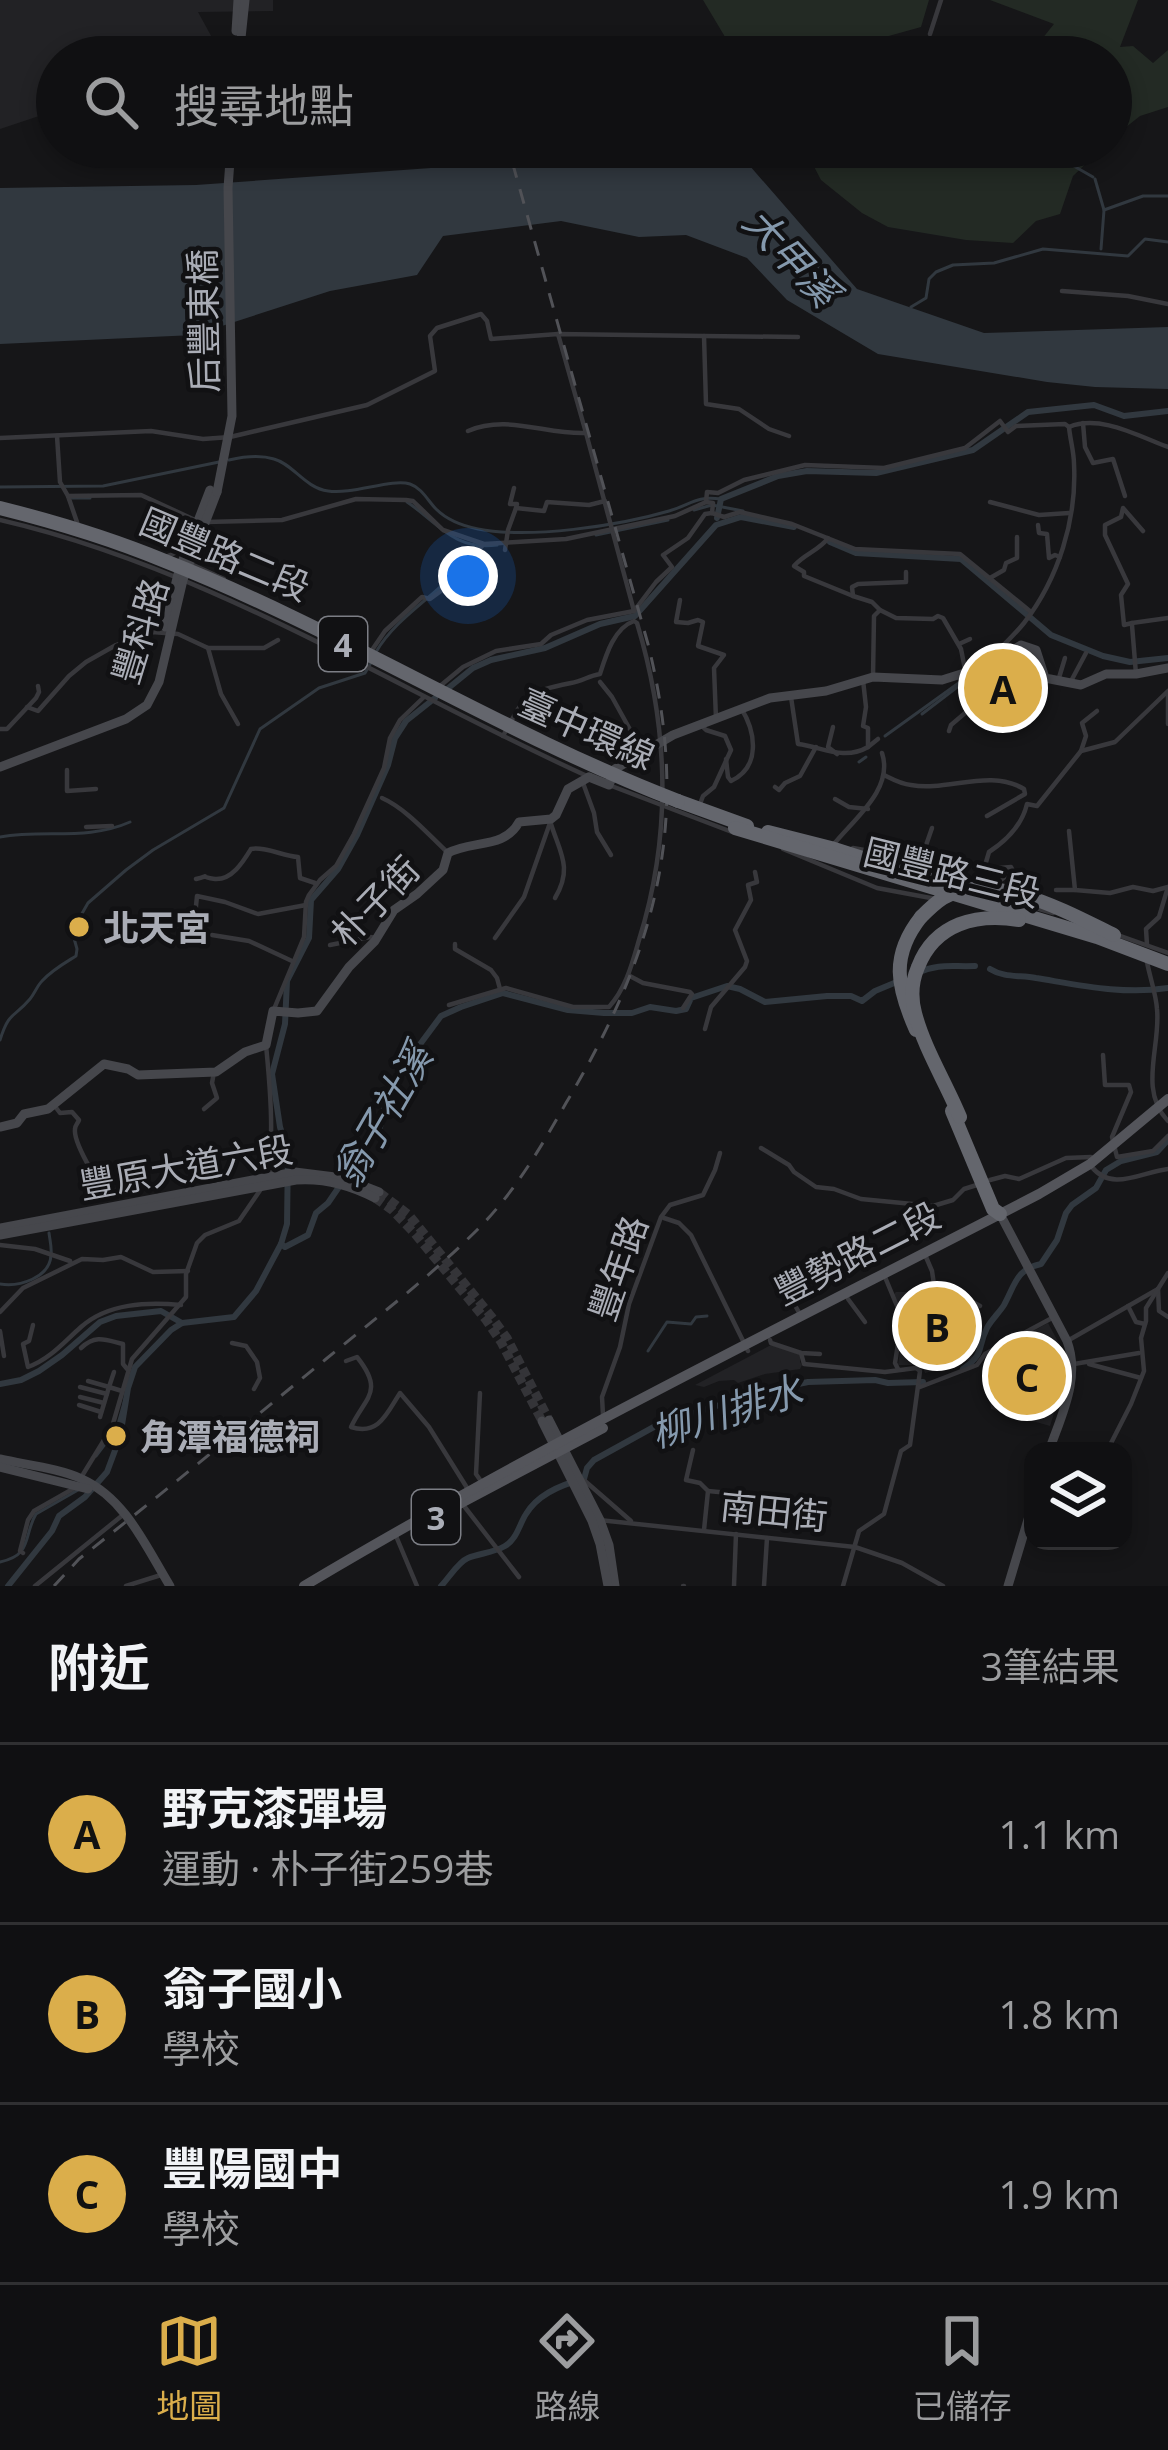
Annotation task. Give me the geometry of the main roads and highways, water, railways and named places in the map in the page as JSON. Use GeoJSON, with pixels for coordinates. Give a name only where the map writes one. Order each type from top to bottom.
{"type":"FeatureCollection","features":[{"type":"Feature","properties":{"kind":"highway","name":"臺中環線"},"geometry":{"type":"LineString","coordinates":[[0,511],[118,543],[199,575],[544,744],[647,789],[1081,927],[1168,960]]}},
{"type":"Feature","properties":{"kind":"highway","name":"臺中環線"},"geometry":{"type":"LineString","coordinates":[[0,511],[196,581],[571,764],[676,808],[1168,960]]}},
{"type":"Feature","properties":{"kind":"highway"},"geometry":{"type":"LineString","coordinates":[[735,828],[836,864],[960,893],[985,894]]}},
{"type":"Feature","properties":{"kind":"highway"},"geometry":{"type":"LineString","coordinates":[[761,828],[1145,949]]}},
{"type":"Feature","properties":{"kind":"highway"},"geometry":{"type":"LineString","coordinates":[[1002,1217],[902,1000],[902,947],[914,926],[941,899],[983,887],[1005,890],[1081,919],[1145,949]]}},
{"type":"Feature","properties":{"kind":"highway"},"geometry":{"type":"LineString","coordinates":[[958,1118],[914,1010],[914,980],[928,948],[952,926],[986,918],[1020,920],[1097,937]]}},
{"type":"Feature","properties":{"kind":"main road","name":"豐勢路二段"},"geometry":{"type":"LineString","coordinates":[[560,1446],[801,1316],[1097,1169],[1114,1148],[1165,1110]]}},
{"type":"Feature","properties":{"kind":"main road","name":"豐勢路二段"},"geometry":{"type":"LineString","coordinates":[[746,1348],[770,1340],[884,1276]]}},
{"type":"Feature","properties":{"kind":"main road","name":"3"},"geometry":{"type":"LineString","coordinates":[[304,1586],[469,1491],[560,1446]]}},
{"type":"Feature","properties":{"kind":"main road","name":"3"},"geometry":{"type":"LineString","coordinates":[[317,1586],[395,1535],[462,1503],[560,1446]]}},
{"type":"Feature","properties":{"kind":"water","name":"大甲溪"},"geometry":{"type":"Polygon","coordinates":[[[431,168],[752,168],[857,289],[984,333],[1168,327],[1168,389],[1047,382],[878,354],[787,300],[747,258],[686,235],[639,237],[561,221],[443,236],[417,275],[330,291],[194,335],[0,344],[0,188],[196,185],[431,168]]]}},
{"type":"Feature","properties":{"kind":"waterway"},"geometry":{"type":"LineString","coordinates":[[1077,168],[1093,177]]}},
{"type":"Feature","properties":{"kind":"waterway"},"geometry":{"type":"LineString","coordinates":[[1095,179],[1104,210]]}},
{"type":"Feature","properties":{"kind":"waterway"},"geometry":{"type":"LineString","coordinates":[[1101,249],[1104,210],[1143,196],[1168,196]]}},
{"type":"Feature","properties":{"kind":"waterway"},"geometry":{"type":"LineString","coordinates":[[911,307],[926,298],[929,279],[953,265],[994,263],[1043,249],[1128,256],[1145,239],[1168,242]]}},
{"type":"Feature","properties":{"kind":"waterway"},"geometry":{"type":"LineString","coordinates":[[717,518],[721,499],[778,476],[807,471],[876,473],[973,450],[1028,412],[1094,405],[1124,416],[1168,411]]}},
{"type":"Feature","properties":{"kind":"waterway"},"geometry":{"type":"LineString","coordinates":[[229,460],[274,459],[328,491],[410,484],[450,519],[499,532],[600,526],[699,500],[721,499]]}},
{"type":"Feature","properties":{"kind":"waterway"},"geometry":{"type":"LineString","coordinates":[[0,487],[103,486],[219,462]]}},
{"type":"Feature","properties":{"kind":"waterway"},"geometry":{"type":"LineString","coordinates":[[72,498],[90,498]]}},
{"type":"Feature","properties":{"kind":"waterway"},"geometry":{"type":"LineString","coordinates":[[407,502],[457,539],[497,545]]}},
{"type":"Feature","properties":{"kind":"waterway"},"geometry":{"type":"LineString","coordinates":[[694,510],[712,505],[743,511]]}},
{"type":"Feature","properties":{"kind":"waterway"},"geometry":{"type":"LineString","coordinates":[[446,690],[491,660],[545,648],[600,624],[635,616],[716,525],[741,517],[794,527]]}},
{"type":"Feature","properties":{"kind":"waterway"},"geometry":{"type":"LineString","coordinates":[[596,535],[668,520]]}},
{"type":"Feature","properties":{"kind":"waterway"},"geometry":{"type":"LineString","coordinates":[[830,542],[856,553],[961,559],[1051,635],[1130,662],[1168,658]]}},
{"type":"Feature","properties":{"kind":"waterway"},"geometry":{"type":"LineString","coordinates":[[468,558],[478,546]]}},
{"type":"Feature","properties":{"kind":"waterway"},"geometry":{"type":"LineString","coordinates":[[376,652],[393,629],[458,570]]}},
{"type":"Feature","properties":{"kind":"waterway"},"geometry":{"type":"LineString","coordinates":[[0,1040],[9,1019],[42,981],[76,956],[72,931],[88,903],[153,850],[224,808],[260,729],[319,688],[365,673],[372,661]]}},
{"type":"Feature","properties":{"kind":"waterway"},"geometry":{"type":"LineString","coordinates":[[922,714],[973,675]]}},
{"type":"Feature","properties":{"kind":"waterway"},"geometry":{"type":"LineString","coordinates":[[885,736],[967,677]]}},
{"type":"Feature","properties":{"kind":"waterway"},"geometry":{"type":"LineString","coordinates":[[8,1586],[59,1516],[107,1472],[135,1367],[182,1323],[234,1317],[256,1291],[281,1244],[287,1224],[288,1153],[272,1074],[285,1024],[287,981],[309,938],[311,900],[338,869],[357,835],[395,738],[406,721],[435,698]]}},
{"type":"Feature","properties":{"kind":"waterway"},"geometry":{"type":"LineString","coordinates":[[859,762],[866,757]]}},
{"type":"Feature","properties":{"kind":"waterway"},"geometry":{"type":"LineString","coordinates":[[0,837],[82,833],[130,822]]}},
{"type":"Feature","properties":{"kind":"waterway","name":"翁子社溪"},"geometry":{"type":"LineString","coordinates":[[917,973],[975,966]]}},
{"type":"Feature","properties":{"kind":"waterway","name":"翁子社溪"},"geometry":{"type":"LineString","coordinates":[[990,969],[1101,988],[1168,988]]}},
{"type":"Feature","properties":{"kind":"waterway","name":"翁子社溪"},"geometry":{"type":"LineString","coordinates":[[281,1244],[285,1247],[308,1235],[316,1213],[328,1203],[380,1127],[398,1074],[441,1016],[461,1007],[503,993],[568,1010],[632,1013],[650,1007],[676,1011],[686,1009],[691,998],[727,986],[765,1002],[827,996],[862,1001],[899,981]]}},
{"type":"Feature","properties":{"kind":"waterway","name":"柳川排水"},"geometry":{"type":"LineString","coordinates":[[963,1369],[978,1354],[987,1328],[1017,1279],[1041,1264],[1057,1240],[1072,1205],[1096,1188],[1106,1170],[1157,1152],[1168,1140]]}},
{"type":"Feature","properties":{"kind":"waterway"},"geometry":{"type":"LineString","coordinates":[[0,1284],[24,1282],[45,1270],[51,1255],[49,1233]]}},
{"type":"Feature","properties":{"kind":"waterway"},"geometry":{"type":"LineString","coordinates":[[0,1384],[39,1371],[100,1322],[116,1316],[161,1311],[182,1323]]}},
{"type":"Feature","properties":{"kind":"waterway"},"geometry":{"type":"LineString","coordinates":[[648,1351],[667,1322],[691,1324],[696,1317],[707,1316]]}},
{"type":"Feature","properties":{"kind":"waterway","name":"柳川排水"},"geometry":{"type":"LineString","coordinates":[[441,1586],[464,1560],[509,1543],[544,1495],[584,1479],[594,1460],[661,1423],[808,1382],[923,1382]]}},
{"type":"Feature","properties":{"kind":"waterway"},"geometry":{"type":"LineString","coordinates":[[96,1456],[117,1428],[128,1388]]}},
{"type":"Feature","properties":{"kind":"waterway"},"geometry":{"type":"LineString","coordinates":[[0,1562],[22,1550],[36,1514],[78,1490]]}},
{"type":"Feature","properties":{"kind":"tunnel"},"geometry":{"type":"LineString","coordinates":[[379,1192],[409,1215],[491,1316],[549,1420]]}},
{"type":"Feature","properties":{"kind":"tunnel"},"geometry":{"type":"LineString","coordinates":[[375,1198],[415,1234],[486,1320],[542,1421]]}},
{"type":"Feature","properties":{"kind":"railway"},"geometry":{"type":"LineString","coordinates":[[54,1586],[79,1559],[423,1280],[491,1215],[537,1152],[597,1047],[644,937],[665,826],[667,768],[661,708],[648,644],[514,168]]}},
{"type":"Feature","properties":{"kind":"place","name":"野克漆彈場"},"geometry":{"type":"Point","coordinates":[1003,688]}},
{"type":"Feature","properties":{"kind":"place","name":"北天宮"},"geometry":{"type":"Point","coordinates":[79,927]}},
{"type":"Feature","properties":{"kind":"place","name":"翁子國小"},"geometry":{"type":"Point","coordinates":[937,1326]}},
{"type":"Feature","properties":{"kind":"place","name":"豐陽國中"},"geometry":{"type":"Point","coordinates":[1027,1376]}},
{"type":"Feature","properties":{"kind":"place","name":"角潭福德祠"},"geometry":{"type":"Point","coordinates":[116,1436]}}]}
